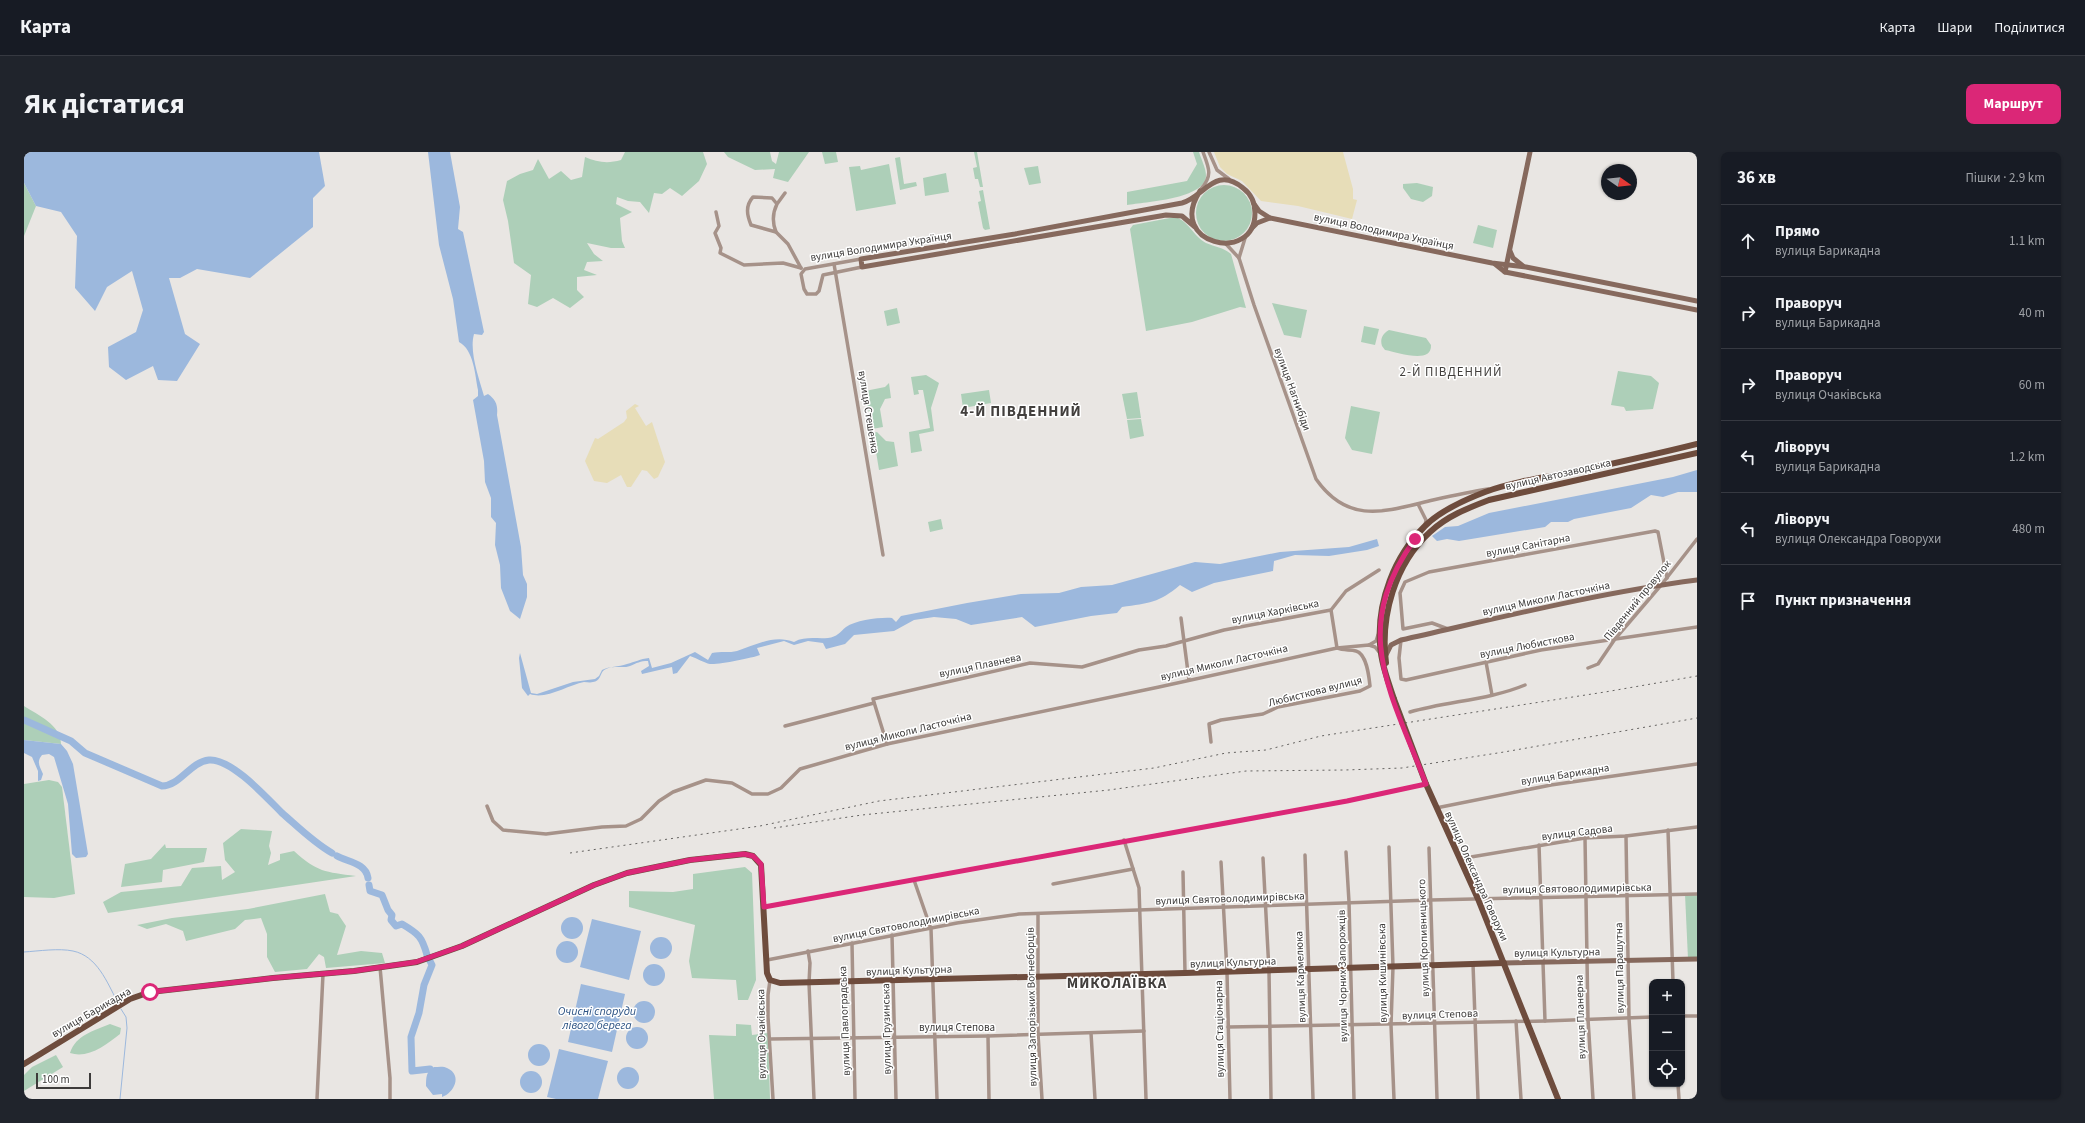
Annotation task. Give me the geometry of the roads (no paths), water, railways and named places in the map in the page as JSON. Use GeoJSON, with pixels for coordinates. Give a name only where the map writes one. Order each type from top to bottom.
{"type":"FeatureCollection","features":[{"type":"Feature","properties":{"kind":"main road","name":"вулиця Автозаводська"},"geometry":{"type":"LineString","coordinates":[[1424,526],[1462,502],[1498,488],[1650,456],[1697,444]]}},
{"type":"Feature","properties":{"kind":"main road","name":"вулиця Автозаводська"},"geometry":{"type":"LineString","coordinates":[[1430,531],[1464,510],[1490,500],[1697,453]]}},
{"type":"Feature","properties":{"kind":"main road"},"geometry":{"type":"LineString","coordinates":[[1650,456],[1653,464]]}},
{"type":"Feature","properties":{"kind":"main road"},"geometry":{"type":"LineString","coordinates":[[1533,480],[1535,489]]}},
{"type":"Feature","properties":{"kind":"main road","name":"вулиця Олександра Говорухи"},"geometry":{"type":"LineString","coordinates":[[1424,526],[1400,560],[1388,586],[1382,630],[1383,656],[1388,682],[1426,784],[1478,899],[1528,1021],[1556,1099]]}},
{"type":"Feature","properties":{"kind":"main road","name":"вулиця Олександра Говорухи"},"geometry":{"type":"LineString","coordinates":[[1382,630],[1393,588],[1405,564],[1419,543],[1430,531]]}},
{"type":"Feature","properties":{"kind":"main road","name":"вулиця Барикадна"},"geometry":{"type":"LineString","coordinates":[[24,1064],[130,999],[150,992],[323,974],[416,962],[462,946],[594,885],[627,873],[690,860],[744,854],[753,856],[758,860],[762,874]]}},
{"type":"Feature","properties":{"kind":"main road","name":"вулиця Очаківська"},"geometry":{"type":"LineString","coordinates":[[762,874],[767,960],[770,980]]}},
{"type":"Feature","properties":{"kind":"main road","name":"вулиця Культурна"},"geometry":{"type":"LineString","coordinates":[[770,980],[780,983],[809,983],[1268,971],[1504,963]]}},
{"type":"Feature","properties":{"kind":"street"},"geometry":{"type":"LineString","coordinates":[[1195,227],[1192,205],[1210,176],[1203,152]]}},
{"type":"Feature","properties":{"kind":"street"},"geometry":{"type":"LineString","coordinates":[[1209,152],[1220,174],[1233,182]]}},
{"type":"Feature","properties":{"kind":"street"},"geometry":{"type":"LineString","coordinates":[[1505,272],[1530,152]]}},
{"type":"Feature","properties":{"kind":"street","name":"вулиця Володимира Українця"},"geometry":{"type":"LineString","coordinates":[[1226,244],[1210,241],[1203,237],[1195,227],[1182,216],[1166,215],[836,272],[824,275],[819,291],[812,294],[805,292],[801,274],[802,269],[807,268],[1130,214],[1190,201],[1200,191],[1214,182],[1233,182],[1245,190],[1259,211],[1270,218],[1494,264],[1507,264],[1526,267]]}},
{"type":"Feature","properties":{"kind":"street"},"geometry":{"type":"LineString","coordinates":[[785,193],[773,211],[773,224],[776,232],[788,244],[802,269]]}},
{"type":"Feature","properties":{"kind":"street"},"geometry":{"type":"LineString","coordinates":[[776,232],[751,226],[747,208],[749,201],[753,197],[772,198],[777,204]]}},
{"type":"Feature","properties":{"kind":"street"},"geometry":{"type":"LineString","coordinates":[[1239,258],[1247,233],[1254,221],[1253,202]]}},
{"type":"Feature","properties":{"kind":"street"},"geometry":{"type":"LineString","coordinates":[[716,212],[719,226],[715,233],[721,248],[720,253],[744,265],[783,263],[802,269]]}},
{"type":"Feature","properties":{"kind":"street"},"geometry":{"type":"LineString","coordinates":[[1226,244],[1237,240],[1257,223],[1270,218]]}},
{"type":"Feature","properties":{"kind":"street","name":"вулиця Нагнибіди"},"geometry":{"type":"LineString","coordinates":[[1226,244],[1239,258],[1254,306],[1316,479],[1322,488],[1332,497],[1354,508]]}},
{"type":"Feature","properties":{"kind":"street"},"geometry":{"type":"LineString","coordinates":[[1494,264],[1504,259],[1510,250]]}},
{"type":"Feature","properties":{"kind":"street"},"geometry":{"type":"LineString","coordinates":[[1510,250],[1516,261],[1526,267],[1697,301]]}},
{"type":"Feature","properties":{"kind":"street"},"geometry":{"type":"LineString","coordinates":[[861,259],[862,268]]}},
{"type":"Feature","properties":{"kind":"street","name":"вулиця Стешенка"},"geometry":{"type":"LineString","coordinates":[[834,264],[883,554]]}},
{"type":"Feature","properties":{"kind":"street","name":"вулиця Володимира Українця"},"geometry":{"type":"LineString","coordinates":[[1494,264],[1505,272],[1697,310]]}},
{"type":"Feature","properties":{"kind":"street","name":"вулиця Автозаводська"},"geometry":{"type":"LineString","coordinates":[[1354,508],[1369,512],[1382,512],[1487,489],[1498,488]]}},
{"type":"Feature","properties":{"kind":"street"},"geometry":{"type":"LineString","coordinates":[[1418,504],[1426,520],[1424,526]]}},
{"type":"Feature","properties":{"kind":"street","name":"вулиця Санітарна"},"geometry":{"type":"LineString","coordinates":[[1449,629],[1432,623],[1403,629],[1400,593],[1401,586],[1405,582],[1429,572],[1655,530],[1658,532],[1667,578]]}},
{"type":"Feature","properties":{"kind":"street","name":"Південний провулок"},"geometry":{"type":"LineString","coordinates":[[1588,668],[1598,664],[1615,639],[1667,578],[1697,539]]}},
{"type":"Feature","properties":{"kind":"street","name":"вулиця Харківська"},"geometry":{"type":"LineString","coordinates":[[1185,641],[1224,630],[1331,610],[1346,591],[1379,570]]}},
{"type":"Feature","properties":{"kind":"street","name":"вулиця Миколи Ласточкіна"},"geometry":{"type":"LineString","coordinates":[[1400,640],[1551,606],[1662,584],[1697,580]]}},
{"type":"Feature","properties":{"kind":"street"},"geometry":{"type":"LineString","coordinates":[[1331,610],[1337,648]]}},
{"type":"Feature","properties":{"kind":"street"},"geometry":{"type":"LineString","coordinates":[[1181,618],[1189,680]]}},
{"type":"Feature","properties":{"kind":"street","name":"вулиця Любисткова"},"geometry":{"type":"LineString","coordinates":[[1400,640],[1399,658],[1401,679],[1403,680],[1541,650],[1697,627]]}},
{"type":"Feature","properties":{"kind":"street"},"geometry":{"type":"LineString","coordinates":[[1369,645],[1376,642],[1382,630],[1387,637],[1400,640]]}},
{"type":"Feature","properties":{"kind":"street"},"geometry":{"type":"LineString","coordinates":[[1369,645],[1375,647],[1383,656],[1388,648],[1400,640]]}},
{"type":"Feature","properties":{"kind":"street","name":"вулиця Плавнева"},"geometry":{"type":"LineString","coordinates":[[874,703],[873,699],[1030,663],[1079,667],[1139,650],[1166,646],[1185,641]]}},
{"type":"Feature","properties":{"kind":"street","name":"вулиця Миколи Ласточкіна"},"geometry":{"type":"LineString","coordinates":[[487,806],[492,821],[503,830],[546,834],[602,826],[626,826],[634,824],[659,801],[673,792],[706,780],[725,781],[752,794],[768,794],[781,788],[800,769],[887,744],[1337,648],[1369,645]]}},
{"type":"Feature","properties":{"kind":"street","name":"Любисткова вулиця"},"geometry":{"type":"LineString","coordinates":[[1212,742],[1209,724],[1221,720],[1263,714],[1278,707],[1347,694],[1366,689],[1370,686],[1362,655],[1357,651],[1342,650],[1337,648]]}},
{"type":"Feature","properties":{"kind":"street"},"geometry":{"type":"LineString","coordinates":[[1486,662],[1492,695]]}},
{"type":"Feature","properties":{"kind":"street"},"geometry":{"type":"LineString","coordinates":[[1410,712],[1432,706],[1508,692],[1525,685]]}},
{"type":"Feature","properties":{"kind":"street"},"geometry":{"type":"LineString","coordinates":[[785,726],[874,703],[887,744]]}},
{"type":"Feature","properties":{"kind":"street","name":"вулиця Барикадна"},"geometry":{"type":"LineString","coordinates":[[1436,808],[1551,785],[1697,764]]}},
{"type":"Feature","properties":{"kind":"street"},"geometry":{"type":"LineString","coordinates":[[764,907],[1124,840],[1347,801],[1426,784]]}},
{"type":"Feature","properties":{"kind":"street","name":"вулиця Садова"},"geometry":{"type":"LineString","coordinates":[[1459,859],[1585,838],[1626,836],[1697,827]]}},
{"type":"Feature","properties":{"kind":"street"},"geometry":{"type":"LineString","coordinates":[[1668,830],[1673,979]]}},
{"type":"Feature","properties":{"kind":"street","name":"вулиця Парашутна"},"geometry":{"type":"LineString","coordinates":[[1626,836],[1627,960],[1634,1099]]}},
{"type":"Feature","properties":{"kind":"street","name":"вулиця Планерна"},"geometry":{"type":"LineString","coordinates":[[1585,838],[1588,1019],[1594,1099]]}},
{"type":"Feature","properties":{"kind":"street"},"geometry":{"type":"LineString","coordinates":[[1124,840],[1139,888],[1141,910],[1146,1099]]}},
{"type":"Feature","properties":{"kind":"street"},"geometry":{"type":"LineString","coordinates":[[1539,845],[1545,1021]]}},
{"type":"Feature","properties":{"kind":"street","name":"вулиця Кишинівська"},"geometry":{"type":"LineString","coordinates":[[1389,847],[1389,901],[1393,967],[1391,1025],[1394,1099]]}},
{"type":"Feature","properties":{"kind":"street","name":"вулиця Кропивницького"},"geometry":{"type":"LineString","coordinates":[[1429,848],[1437,1099]]}},
{"type":"Feature","properties":{"kind":"street","name":"вулиця Чорних Запорожців"},"geometry":{"type":"LineString","coordinates":[[1346,852],[1349,902],[1354,1099]]}},
{"type":"Feature","properties":{"kind":"street","name":"вулиця Кармелюка"},"geometry":{"type":"LineString","coordinates":[[1305,854],[1313,1099]]}},
{"type":"Feature","properties":{"kind":"street"},"geometry":{"type":"LineString","coordinates":[[1263,858],[1266,905],[1271,1099]]}},
{"type":"Feature","properties":{"kind":"street","name":"вулиця Стаціонарна"},"geometry":{"type":"LineString","coordinates":[[1221,862],[1227,972],[1230,1099]]}},
{"type":"Feature","properties":{"kind":"street"},"geometry":{"type":"LineString","coordinates":[[1053,884],[1133,869]]}},
{"type":"Feature","properties":{"kind":"street"},"geometry":{"type":"LineString","coordinates":[[1183,872],[1182,908],[1185,973]]}},
{"type":"Feature","properties":{"kind":"street"},"geometry":{"type":"LineString","coordinates":[[914,880],[931,929],[934,979],[937,1099]]}},
{"type":"Feature","properties":{"kind":"street","name":"вулиця Святоволодимирівська"},"geometry":{"type":"LineString","coordinates":[[767,960],[892,935],[997,916],[1019,914],[1089,910],[1141,910],[1349,902],[1697,894]]}},
{"type":"Feature","properties":{"kind":"street","name":"вулиця Запорізьких Вогнеборців"},"geometry":{"type":"LineString","coordinates":[[1038,914],[1038,1034],[1042,1099]]}},
{"type":"Feature","properties":{"kind":"street","name":"вулиця Грузинська"},"geometry":{"type":"LineString","coordinates":[[892,935],[896,1099]]}},
{"type":"Feature","properties":{"kind":"street","name":"вулиця Павлоградська"},"geometry":{"type":"LineString","coordinates":[[852,944],[855,1099]]}},
{"type":"Feature","properties":{"kind":"street"},"geometry":{"type":"LineString","coordinates":[[808,951],[810,963],[809,983],[814,1099]]}},
{"type":"Feature","properties":{"kind":"street","name":"вулиця Культурна"},"geometry":{"type":"LineString","coordinates":[[1504,963],[1697,959]]}},
{"type":"Feature","properties":{"kind":"street"},"geometry":{"type":"LineString","coordinates":[[1473,964],[1478,1099]]}},
{"type":"Feature","properties":{"kind":"street"},"geometry":{"type":"LineString","coordinates":[[380,967],[390,1078],[390,1099]]}},
{"type":"Feature","properties":{"kind":"street"},"geometry":{"type":"LineString","coordinates":[[317,1099],[323,974]]}},
{"type":"Feature","properties":{"kind":"street","name":"вулиця Очаківська"},"geometry":{"type":"LineString","coordinates":[[770,980],[768,995],[773,1099]]}},
{"type":"Feature","properties":{"kind":"street"},"geometry":{"type":"LineString","coordinates":[[1685,1016],[1697,1016]]}},
{"type":"Feature","properties":{"kind":"street","name":"вулиця Степова"},"geometry":{"type":"LineString","coordinates":[[1228,1028],[1311,1027],[1351,1024],[1391,1025],[1649,1017]]}},
{"type":"Feature","properties":{"kind":"street"},"geometry":{"type":"LineString","coordinates":[[1516,1021],[1521,1099]]}},
{"type":"Feature","properties":{"kind":"street","name":"вулиця Степова"},"geometry":{"type":"LineString","coordinates":[[770,1039],[894,1036],[988,1036],[1144,1031]]}},
{"type":"Feature","properties":{"kind":"street"},"geometry":{"type":"LineString","coordinates":[[1091,1033],[1095,1099]]}},
{"type":"Feature","properties":{"kind":"street"},"geometry":{"type":"LineString","coordinates":[[988,1036],[989,1099]]}},
{"type":"Feature","properties":{"kind":"street"},"geometry":{"type":"LineString","coordinates":[[1678,1087],[1679,1099]]}},
{"type":"Feature","properties":{"kind":"water"},"geometry":{"type":"Polygon","coordinates":[[[24,152],[319,152],[325,186],[313,198],[313,227],[250,278],[197,269],[180,278],[169,278],[185,334],[200,344],[177,381],[158,380],[153,366],[126,380],[109,367],[108,347],[136,332],[143,310],[132,271],[107,287],[95,311],[75,288],[77,236],[61,212],[36,206],[24,183],[24,152]]]}},
{"type":"Feature","properties":{"kind":"water"},"geometry":{"type":"Polygon","coordinates":[[[428,152],[450,152],[460,207],[458,229],[463,232],[484,332],[482,335],[474,334],[474,357],[484,396],[488,394],[493,398],[497,406],[497,415],[521,547],[523,575],[527,584],[527,597],[520,619],[510,611],[501,588],[500,565],[495,545],[496,523],[491,517],[491,498],[485,482],[484,461],[473,400],[478,396],[476,377],[471,357],[464,346],[459,342],[453,299],[439,245],[428,152]]]}},
{"type":"Feature","properties":{"kind":"water"},"geometry":{"type":"Polygon","coordinates":[[[1697,470],[1697,492],[1678,492],[1663,497],[1651,495],[1631,508],[1574,519],[1568,522],[1551,522],[1545,527],[1459,541],[1447,539],[1437,541],[1432,536],[1445,527],[1458,526],[1489,513],[1673,477],[1697,470]]]}},
{"type":"Feature","properties":{"kind":"water"},"geometry":{"type":"Polygon","coordinates":[[[1377,539],[1379,546],[1367,550],[1329,556],[1295,555],[1274,561],[1273,571],[1214,583],[1192,592],[1180,585],[1160,599],[1147,603],[1122,607],[1117,613],[1091,616],[1035,627],[1022,617],[971,625],[956,619],[934,617],[914,620],[894,631],[854,635],[845,644],[826,649],[823,643],[808,641],[794,645],[784,641],[757,648],[760,655],[727,662],[710,664],[690,656],[677,673],[673,674],[672,667],[642,674],[641,671],[649,666],[648,661],[645,661],[627,667],[613,667],[606,669],[595,681],[584,682],[550,694],[536,695],[530,694],[528,696],[522,688],[519,658],[520,653],[531,693],[537,694],[573,682],[595,679],[599,676],[602,670],[611,667],[624,665],[646,658],[649,658],[652,668],[671,663],[695,652],[708,660],[712,653],[737,651],[765,641],[779,639],[794,642],[806,638],[831,637],[856,622],[892,618],[896,622],[901,616],[967,603],[1021,594],[1059,593],[1081,587],[1112,585],[1195,562],[1220,564],[1280,552],[1349,547],[1377,539]]]}},
{"type":"Feature","properties":{"kind":"water"},"geometry":{"type":"Polygon","coordinates":[[[24,740],[61,744],[67,751],[73,764],[88,854],[86,857],[76,858],[72,854],[68,804],[54,757],[49,754],[42,755],[40,758],[39,764],[43,774],[41,780],[38,781],[38,771],[32,757],[24,753],[24,740]]]}},
{"type":"Feature","properties":{"kind":"water"},"geometry":{"type":"Polygon","coordinates":[[[572,917],[580,920],[583,928],[580,936],[572,939],[564,936],[561,928],[564,920],[572,917]]]}},
{"type":"Feature","properties":{"kind":"water"},"geometry":{"type":"Polygon","coordinates":[[[592,919],[641,931],[629,980],[580,967],[592,919]]]}},
{"type":"Feature","properties":{"kind":"water"},"geometry":{"type":"Polygon","coordinates":[[[661,937],[669,940],[672,948],[669,956],[661,959],[653,956],[650,948],[653,940],[661,937]]]}},
{"type":"Feature","properties":{"kind":"water"},"geometry":{"type":"Polygon","coordinates":[[[567,941],[575,944],[578,952],[575,960],[567,963],[559,960],[556,952],[559,944],[567,941]]]}},
{"type":"Feature","properties":{"kind":"water"},"geometry":{"type":"Polygon","coordinates":[[[654,964],[662,967],[665,975],[662,983],[654,986],[646,983],[643,975],[646,967],[654,964]]]}},
{"type":"Feature","properties":{"kind":"water","name":"Очисні споруди лівого берега"},"geometry":{"type":"Polygon","coordinates":[[[581,984],[625,994],[612,1052],[568,1042],[581,984]]]}},
{"type":"Feature","properties":{"kind":"water"},"geometry":{"type":"Polygon","coordinates":[[[644,1001],[652,1004],[655,1012],[652,1020],[644,1023],[636,1020],[633,1012],[636,1004],[644,1001]]]}},
{"type":"Feature","properties":{"kind":"water"},"geometry":{"type":"Polygon","coordinates":[[[637,1027],[645,1030],[648,1038],[645,1046],[637,1049],[629,1046],[626,1038],[629,1030],[637,1027]]]}},
{"type":"Feature","properties":{"kind":"water"},"geometry":{"type":"Polygon","coordinates":[[[539,1044],[547,1047],[550,1055],[547,1063],[539,1066],[531,1063],[528,1055],[531,1047],[539,1044]]]}},
{"type":"Feature","properties":{"kind":"water"},"geometry":{"type":"Polygon","coordinates":[[[559,1049],[608,1061],[598,1099],[556,1099],[547,1097],[559,1049]]]}},
{"type":"Feature","properties":{"kind":"water"},"geometry":{"type":"Polygon","coordinates":[[[434,1067],[446,1067],[455,1075],[456,1079],[453,1088],[442,1097],[442,1094],[433,1095],[426,1086],[426,1078],[428,1073],[434,1067]]]}},
{"type":"Feature","properties":{"kind":"water"},"geometry":{"type":"Polygon","coordinates":[[[628,1067],[636,1070],[639,1078],[636,1086],[628,1089],[620,1086],[617,1078],[620,1070],[628,1067]]]}},
{"type":"Feature","properties":{"kind":"water"},"geometry":{"type":"Polygon","coordinates":[[[531,1071],[539,1074],[542,1082],[539,1090],[531,1093],[523,1090],[520,1082],[523,1074],[531,1071]]]}},
{"type":"Feature","properties":{"kind":"waterway"},"geometry":{"type":"LineString","coordinates":[[24,720],[71,741],[85,753],[162,786],[174,782],[202,762],[209,760],[218,761],[228,765],[248,780],[300,829],[332,853]]}},
{"type":"Feature","properties":{"kind":"waterway"},"geometry":{"type":"LineString","coordinates":[[337,856],[360,866],[367,873],[368,878]]}},
{"type":"Feature","properties":{"kind":"waterway"},"geometry":{"type":"LineString","coordinates":[[369,885],[370,891],[382,895],[388,910],[392,915],[391,920],[396,926],[402,924],[419,936],[427,955]]}},
{"type":"Feature","properties":{"kind":"waterway"},"geometry":{"type":"LineString","coordinates":[[24,952],[49,950],[73,951],[89,958],[105,978],[117,1001]]}},
{"type":"Feature","properties":{"kind":"waterway"},"geometry":{"type":"LineString","coordinates":[[430,961],[432,965],[424,985],[419,1013],[411,1037],[412,1071],[430,1069]]}},
{"type":"Feature","properties":{"kind":"waterway"},"geometry":{"type":"LineString","coordinates":[[120,1099],[127,1028],[126,1017],[121,1009]]}},
{"type":"Feature","properties":{"kind":"railway"},"geometry":{"type":"LineString","coordinates":[[570,853],[760,826],[879,801],[1154,768],[1226,753],[1266,750],[1321,736],[1605,692],[1697,676]]}},
{"type":"Feature","properties":{"kind":"railway"},"geometry":{"type":"LineString","coordinates":[[774,828],[862,815],[1109,790],[1246,771],[1402,768],[1504,752],[1697,718]]}},
{"type":"Feature","properties":{"kind":"district","name":"2-Й ПІВДЕННИЙ"},"geometry":{"type":"Point","coordinates":[1451,371]}},
{"type":"Feature","properties":{"kind":"district","name":"4-Й ПІВДЕННИЙ"},"geometry":{"type":"Point","coordinates":[1021,411]}},
{"type":"Feature","properties":{"kind":"district","name":"МИКОЛАЇВКА"},"geometry":{"type":"Point","coordinates":[1117,983]}}]}
